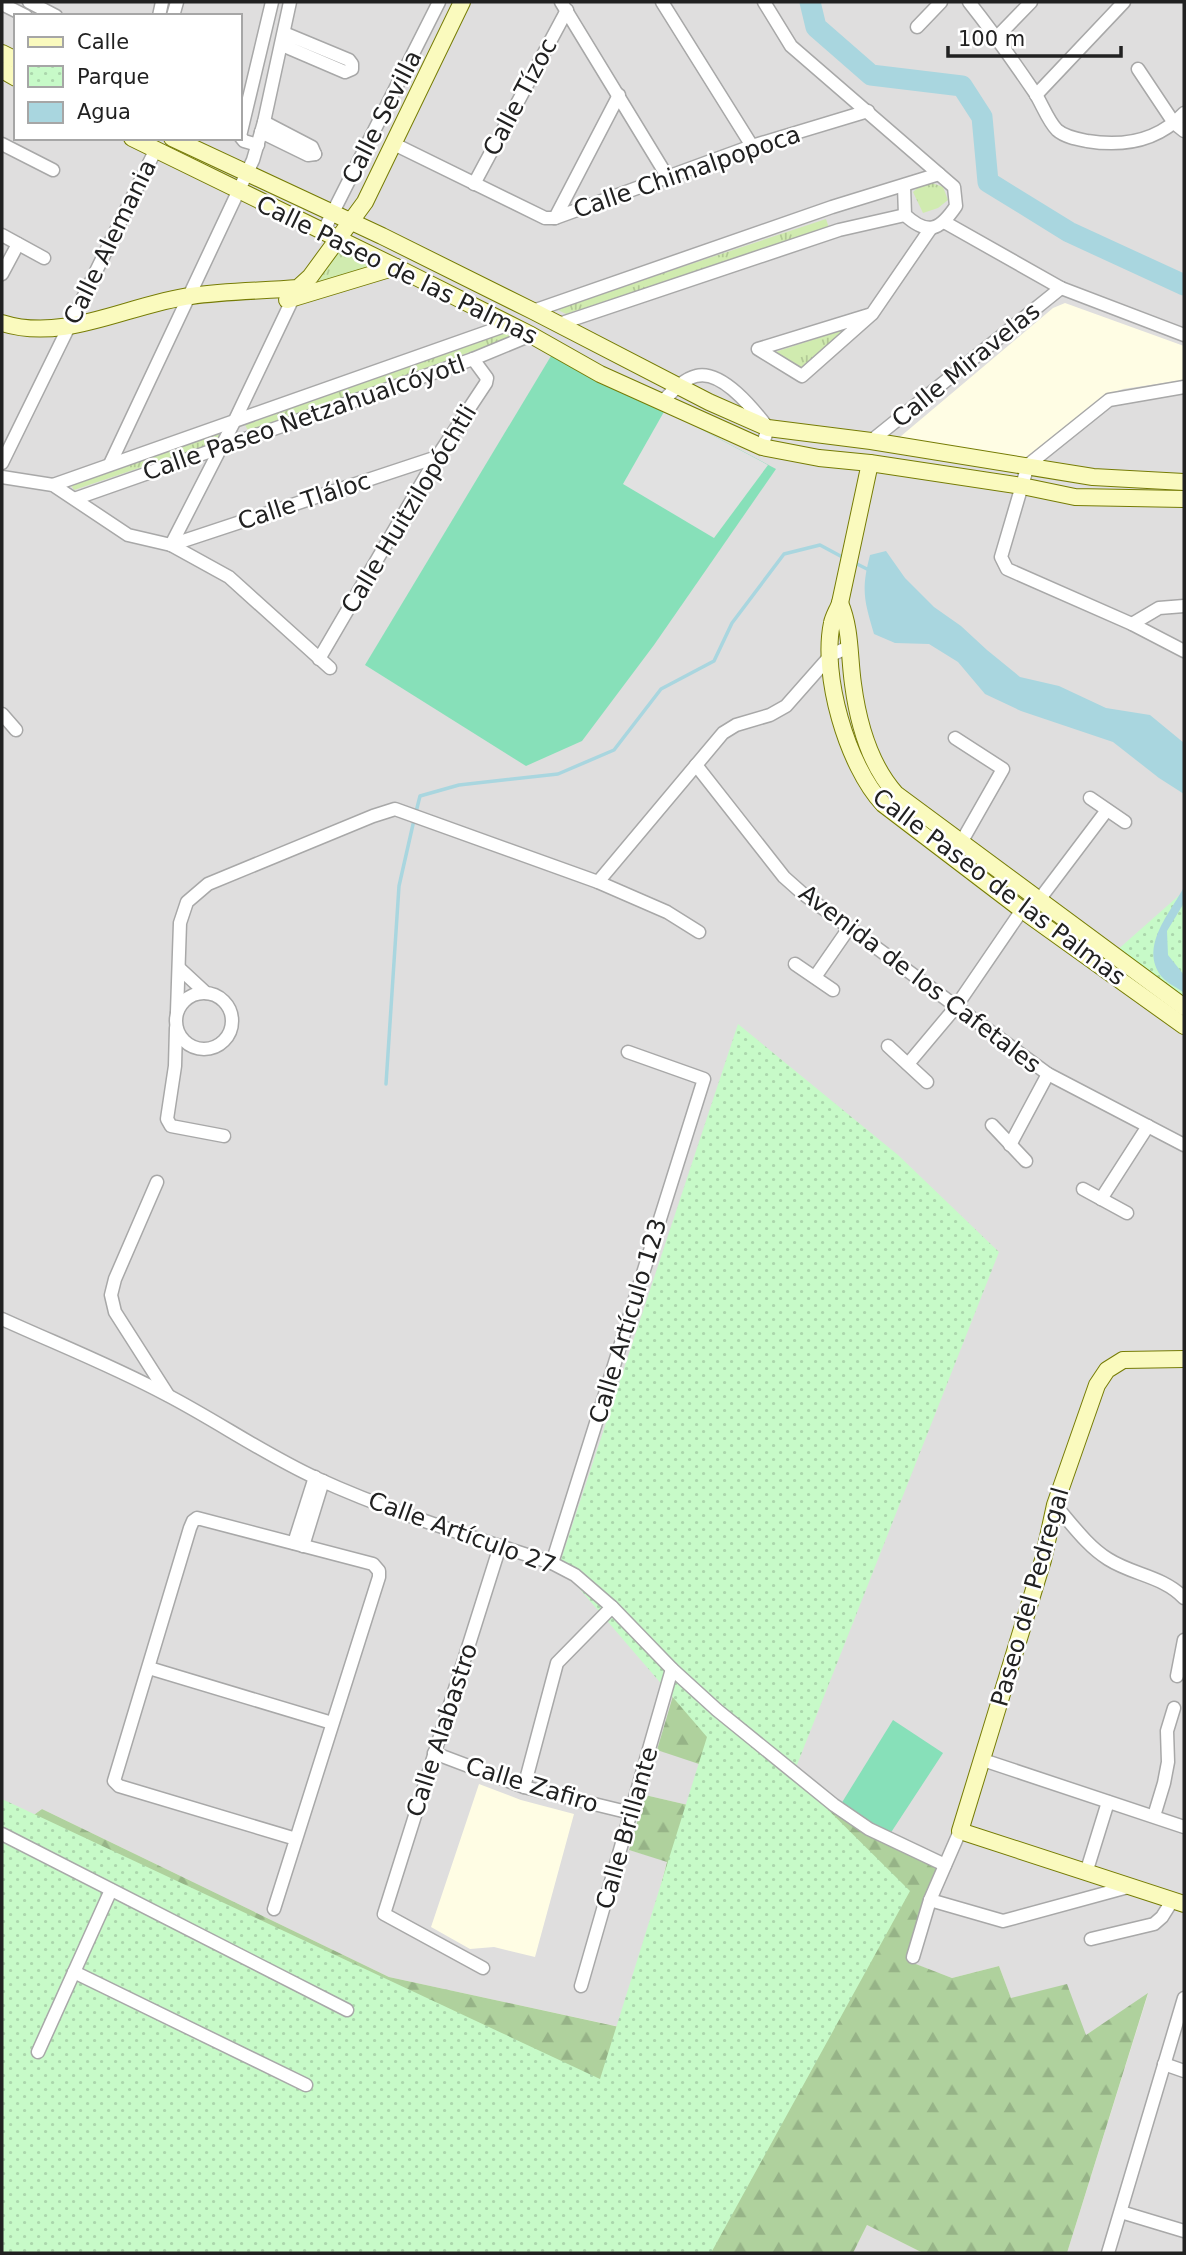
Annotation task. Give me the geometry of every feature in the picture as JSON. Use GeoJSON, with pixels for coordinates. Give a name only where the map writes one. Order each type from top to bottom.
{"type":"FeatureCollection","features":[{"type":"Feature","properties":{"kind":"street"},"geometry":{"type":"LineString","coordinates":[[29,2],[53,14]]}},
{"type":"Feature","properties":{"kind":"street"},"geometry":{"type":"LineString","coordinates":[[242,128],[272,2]]}},
{"type":"Feature","properties":{"kind":"street"},"geometry":{"type":"LineString","coordinates":[[110,464],[247,174],[261,133],[290,2]]}},
{"type":"Feature","properties":{"kind":"street","name":"Calle Sevilla"},"geometry":{"type":"LineString","coordinates":[[330,235],[333,213],[439,2]]}},
{"type":"Feature","properties":{"kind":"street"},"geometry":{"type":"LineString","coordinates":[[171,545],[295,294],[310,276],[330,235],[351,222],[365,202],[462,2]]}},
{"type":"Feature","properties":{"kind":"street"},"geometry":{"type":"LineString","coordinates":[[662,2],[752,146]]}},
{"type":"Feature","properties":{"kind":"street"},"geometry":{"type":"LineString","coordinates":[[764,2],[791,46],[954,187],[956,206],[946,223],[931,228],[916,225],[905,215],[904,186]]}},
{"type":"Feature","properties":{"kind":"street"},"geometry":{"type":"LineString","coordinates":[[917,27],[941,2]]}},
{"type":"Feature","properties":{"kind":"street"},"geometry":{"type":"LineString","coordinates":[[969,2],[997,37],[1056,130],[1073,139],[1112,145],[1132,142],[1179,127],[1184,113]]}},
{"type":"Feature","properties":{"kind":"street"},"geometry":{"type":"LineString","coordinates":[[997,37],[1031,2]]}},
{"type":"Feature","properties":{"kind":"street"},"geometry":{"type":"LineString","coordinates":[[1036,96],[1124,2]]}},
{"type":"Feature","properties":{"kind":"street"},"geometry":{"type":"LineString","coordinates":[[2,4],[22,14]]}},
{"type":"Feature","properties":{"kind":"street"},"geometry":{"type":"LineString","coordinates":[[564,6],[667,176]]}},
{"type":"Feature","properties":{"kind":"street","name":"Calle Tízoc"},"geometry":{"type":"LineString","coordinates":[[474,184],[564,6]]}},
{"type":"Feature","properties":{"kind":"street"},"geometry":{"type":"LineString","coordinates":[[283,39],[349,60],[352,69],[345,72],[283,39]]}},
{"type":"Feature","properties":{"kind":"street"},"geometry":{"type":"LineString","coordinates":[[1138,69],[1179,127]]}},
{"type":"Feature","properties":{"kind":"street"},"geometry":{"type":"LineString","coordinates":[[555,218],[619,95]]}},
{"type":"Feature","properties":{"kind":"street","name":"Calle Chimalpopoca"},"geometry":{"type":"LineString","coordinates":[[394,144],[545,218],[555,218],[752,146],[868,111]]}},
{"type":"Feature","properties":{"kind":"street"},"geometry":{"type":"LineString","coordinates":[[242,138],[244,141],[261,133]]}},
{"type":"Feature","properties":{"kind":"street","name":"Calle Paseo de las Palmas"},"geometry":{"type":"LineString","coordinates":[[135,140],[396,267],[531,335],[600,374],[762,447],[819,458],[1022,486],[1076,497],[1184,499]]}},
{"type":"Feature","properties":{"kind":"street","name":"Calle Paseo de las Palmas"},"geometry":{"type":"LineString","coordinates":[[176,140],[382,236],[678,386],[768,428],[871,441],[1093,477],[1184,482]]}},
{"type":"Feature","properties":{"kind":"street"},"geometry":{"type":"LineString","coordinates":[[2,144],[53,170]]}},
{"type":"Feature","properties":{"kind":"street","name":"Calle Alemania"},"geometry":{"type":"LineString","coordinates":[[2,463],[155,151]]}},
{"type":"Feature","properties":{"kind":"street"},"geometry":{"type":"LineString","coordinates":[[533,311],[832,207],[939,174]]}},
{"type":"Feature","properties":{"kind":"street"},"geometry":{"type":"LineString","coordinates":[[365,202],[369,221],[382,236]]}},
{"type":"Feature","properties":{"kind":"street"},"geometry":{"type":"LineString","coordinates":[[832,207],[839,230]]}},
{"type":"Feature","properties":{"kind":"street"},"geometry":{"type":"LineString","coordinates":[[559,324],[839,230],[905,215]]}},
{"type":"Feature","properties":{"kind":"street"},"geometry":{"type":"LineString","coordinates":[[946,223],[1061,288],[1184,335]]}},
{"type":"Feature","properties":{"kind":"street"},"geometry":{"type":"LineString","coordinates":[[872,314],[758,349],[802,376],[872,314],[931,228]]}},
{"type":"Feature","properties":{"kind":"street"},"geometry":{"type":"LineString","coordinates":[[2,235],[44,258]]}},
{"type":"Feature","properties":{"kind":"street"},"geometry":{"type":"LineString","coordinates":[[2,274],[18,244]]}},
{"type":"Feature","properties":{"kind":"street"},"geometry":{"type":"LineString","coordinates":[[2,332],[14,337],[40,338],[187,301],[295,294],[396,267]]}},
{"type":"Feature","properties":{"kind":"street","name":"Calle Miravelas"},"geometry":{"type":"LineString","coordinates":[[871,441],[1061,288]]}},
{"type":"Feature","properties":{"kind":"street"},"geometry":{"type":"LineString","coordinates":[[2,323],[17,328],[67,330]]}},
{"type":"Feature","properties":{"kind":"street","name":"Calle Paseo Netzahualcóyotl"},"geometry":{"type":"LineString","coordinates":[[53,485],[507,325]]}},
{"type":"Feature","properties":{"kind":"street","name":"Calle Paseo Netzahualcóyotl"},"geometry":{"type":"LineString","coordinates":[[77,499],[473,359],[531,335]]}},
{"type":"Feature","properties":{"kind":"street","name":"Calle Huitzilopóchtli"},"geometry":{"type":"LineString","coordinates":[[318,660],[437,457],[486,383],[487,378],[473,359]]}},
{"type":"Feature","properties":{"kind":"street"},"geometry":{"type":"LineString","coordinates":[[662,402],[678,386],[696,376],[716,379],[751,405],[768,428],[762,447]]}},
{"type":"Feature","properties":{"kind":"street"},"geometry":{"type":"LineString","coordinates":[[1184,387],[1109,400],[1028,465],[1001,557],[1007,569],[1132,624],[1184,651]]}},
{"type":"Feature","properties":{"kind":"street"},"geometry":{"type":"LineString","coordinates":[[870,463],[863,459],[861,453],[863,447],[871,441]]}},
{"type":"Feature","properties":{"kind":"street","name":"Calle Tláloc"},"geometry":{"type":"LineString","coordinates":[[171,545],[437,457]]}},
{"type":"Feature","properties":{"kind":"street","name":"Calle Paseo de las Palmas"},"geometry":{"type":"LineString","coordinates":[[870,463],[841,603],[832,622],[831,655],[834,691],[842,727],[856,765],[869,789],[883,804],[1022,910],[1184,1026]]}},
{"type":"Feature","properties":{"kind":"street"},"geometry":{"type":"LineString","coordinates":[[2,477],[53,485],[128,535],[171,545],[229,577],[330,668]]}},
{"type":"Feature","properties":{"kind":"street","name":"Calle Paseo de las Palmas"},"geometry":{"type":"LineString","coordinates":[[841,603],[848,621],[853,686],[860,721],[881,778],[896,794],[1184,1007]]}},
{"type":"Feature","properties":{"kind":"street"},"geometry":{"type":"LineString","coordinates":[[1132,624],[1159,608],[1184,606]]}},
{"type":"Feature","properties":{"kind":"street"},"geometry":{"type":"LineString","coordinates":[[598,882],[723,733],[736,724],[770,715],[786,706],[831,655],[849,647]]}},
{"type":"Feature","properties":{"kind":"street"},"geometry":{"type":"LineString","coordinates":[[2,714],[16,730]]}},
{"type":"Feature","properties":{"kind":"street"},"geometry":{"type":"LineString","coordinates":[[951,856],[962,842],[1003,769],[955,738]]}},
{"type":"Feature","properties":{"kind":"street","name":"Avenida de los Cafetales"},"geometry":{"type":"LineString","coordinates":[[696,765],[785,877],[802,893],[1048,1074],[1184,1144]]}},
{"type":"Feature","properties":{"kind":"street"},"geometry":{"type":"LineString","coordinates":[[1090,798],[1125,822]]}},
{"type":"Feature","properties":{"kind":"street"},"geometry":{"type":"LineString","coordinates":[[224,1136],[171,1126],[167,1119],[175,1066],[180,922],[187,902],[208,884],[395,809],[598,882],[667,912],[699,932]]}},
{"type":"Feature","properties":{"kind":"street"},"geometry":{"type":"LineString","coordinates":[[1039,900],[1107,810]]}},
{"type":"Feature","properties":{"kind":"street"},"geometry":{"type":"LineString","coordinates":[[908,1064],[955,1008],[1022,910]]}},
{"type":"Feature","properties":{"kind":"street"},"geometry":{"type":"LineString","coordinates":[[1058,936],[1069,922]]}},
{"type":"Feature","properties":{"kind":"street"},"geometry":{"type":"LineString","coordinates":[[815,978],[849,928]]}},
{"type":"Feature","properties":{"kind":"street"},"geometry":{"type":"LineString","coordinates":[[795,964],[833,990]]}},
{"type":"Feature","properties":{"kind":"street"},"geometry":{"type":"LineString","coordinates":[[176,1028],[184,1041],[207,1049],[224,1041],[232,1025],[232,1016],[223,1000],[206,993],[179,968]]}},
{"type":"Feature","properties":{"kind":"street"},"geometry":{"type":"LineString","coordinates":[[177,1012],[188,997],[206,993]]}},
{"type":"Feature","properties":{"kind":"street"},"geometry":{"type":"LineString","coordinates":[[888,1046],[927,1082]]}},
{"type":"Feature","properties":{"kind":"street"},"geometry":{"type":"LineString","coordinates":[[175,1066],[198,1048]]}},
{"type":"Feature","properties":{"kind":"street","name":"Calle Artículo 123"},"geometry":{"type":"LineString","coordinates":[[552,1563],[704,1079],[628,1052]]}},
{"type":"Feature","properties":{"kind":"street"},"geometry":{"type":"LineString","coordinates":[[1010,1145],[1048,1074]]}},
{"type":"Feature","properties":{"kind":"street"},"geometry":{"type":"LineString","coordinates":[[992,1125],[1026,1161]]}},
{"type":"Feature","properties":{"kind":"street"},"geometry":{"type":"LineString","coordinates":[[1101,1199],[1148,1126]]}},
{"type":"Feature","properties":{"kind":"street"},"geometry":{"type":"LineString","coordinates":[[157,1182],[115,1279],[111,1295],[115,1312],[168,1395]]}},
{"type":"Feature","properties":{"kind":"street"},"geometry":{"type":"LineString","coordinates":[[1083,1189],[1127,1213]]}},
{"type":"Feature","properties":{"kind":"street","name":"Calle Artículo 27"},"geometry":{"type":"LineString","coordinates":[[2,1319],[125,1373],[319,1479],[380,1504],[552,1563],[575,1575],[612,1607],[672,1669],[717,1710],[834,1805],[869,1829],[944,1865]]}},
{"type":"Feature","properties":{"kind":"street","name":"Paseo del Pedregal"},"geometry":{"type":"LineString","coordinates":[[913,1957],[930,1900],[960,1831],[983,1760],[1043,1560],[1055,1505],[1097,1385],[1107,1370],[1124,1360],[1184,1359]]}},
{"type":"Feature","properties":{"kind":"street"},"geometry":{"type":"LineString","coordinates":[[298,1544],[319,1479]]}},
{"type":"Feature","properties":{"kind":"street"},"geometry":{"type":"LineString","coordinates":[[1055,1505],[1096,1550],[1124,1567],[1157,1578],[1175,1588],[1184,1598]]}},
{"type":"Feature","properties":{"kind":"street"},"geometry":{"type":"LineString","coordinates":[[274,1909],[296,1839],[379,1571],[373,1564],[201,1518],[193,1521],[114,1781],[119,1786],[296,1839]]}},
{"type":"Feature","properties":{"kind":"street","name":"Calle Alabastro"},"geometry":{"type":"LineString","coordinates":[[483,1968],[384,1914],[500,1546]]}},
{"type":"Feature","properties":{"kind":"street"},"geometry":{"type":"LineString","coordinates":[[524,1787],[557,1663],[612,1607]]}},
{"type":"Feature","properties":{"kind":"street"},"geometry":{"type":"LineString","coordinates":[[1177,1676],[1184,1640]]}},
{"type":"Feature","properties":{"kind":"street"},"geometry":{"type":"LineString","coordinates":[[149,1668],[332,1723]]}},
{"type":"Feature","properties":{"kind":"street","name":"Calle Brillante"},"geometry":{"type":"LineString","coordinates":[[580,1986],[672,1669]]}},
{"type":"Feature","properties":{"kind":"street"},"geometry":{"type":"LineString","coordinates":[[1154,1816],[1168,1762],[1167,1731],[1174,1708]]}},
{"type":"Feature","properties":{"kind":"street","name":"Calle Zafiro"},"geometry":{"type":"LineString","coordinates":[[435,1754],[524,1787],[631,1813]]}},
{"type":"Feature","properties":{"kind":"street"},"geometry":{"type":"LineString","coordinates":[[983,1760],[1184,1827]]}},
{"type":"Feature","properties":{"kind":"street"},"geometry":{"type":"LineString","coordinates":[[1086,1873],[1108,1802]]}},
{"type":"Feature","properties":{"kind":"street"},"geometry":{"type":"LineString","coordinates":[[960,1831],[1178,1903]]}},
{"type":"Feature","properties":{"kind":"street"},"geometry":{"type":"LineString","coordinates":[[2,1834],[347,2010]]}},
{"type":"Feature","properties":{"kind":"street"},"geometry":{"type":"LineString","coordinates":[[930,1900],[1003,1921],[1128,1887]]}},
{"type":"Feature","properties":{"kind":"street"},"geometry":{"type":"LineString","coordinates":[[38,2052],[111,1890]]}},
{"type":"Feature","properties":{"kind":"street"},"geometry":{"type":"LineString","coordinates":[[1091,1939],[1154,1924],[1178,1903]]}},
{"type":"Feature","properties":{"kind":"street"},"geometry":{"type":"LineString","coordinates":[[74,1972],[306,2085]]}},
{"type":"Feature","properties":{"kind":"street"},"geometry":{"type":"LineString","coordinates":[[1108,2253],[1184,1998]]}},
{"type":"Feature","properties":{"kind":"street"},"geometry":{"type":"LineString","coordinates":[[1164,2064],[1184,2071]]}},
{"type":"Feature","properties":{"kind":"street"},"geometry":{"type":"LineString","coordinates":[[1121,2212],[1184,2231]]}},
{"type":"Feature","properties":{"kind":"shaded area"},"geometry":{"type":"Polygon","coordinates":[[[2,2],[1184,2],[1184,2253],[1067,2253],[1148,1994],[1086,2035],[1011,1998],[999,1966],[952,1978],[907,1961],[699,1763],[688,1805],[645,1795],[629,1850],[667,1861],[625,2028],[389,1977],[42,1809],[2,1838],[2,2]]]}},
{"type":"Feature","properties":{"kind":"shaded area"},"geometry":{"type":"Polygon","coordinates":[[[1065,303],[1184,346],[1184,380],[1123,389],[1107,395],[1023,460],[894,442],[1053,308],[1065,303]]]}},
{"type":"Feature","properties":{"kind":"shaded area"},"geometry":{"type":"Polygon","coordinates":[[[665,410],[768,465],[714,538],[623,484],[665,410]]]}},
{"type":"Feature","properties":{"kind":"shaded area"},"geometry":{"type":"Polygon","coordinates":[[[479,1784],[521,1800],[574,1814],[535,1957],[494,1947],[470,1949],[431,1927],[479,1784]]]}},
{"type":"Feature","properties":{"kind":"shaded area"},"geometry":{"type":"Polygon","coordinates":[[[867,2225],[923,2253],[853,2253],[867,2225]]]}},
{"type":"Feature","properties":{"kind":"green space"},"geometry":{"type":"Polygon","coordinates":[[[932,183],[943,187],[948,200],[938,208],[923,213],[913,192],[922,184],[932,183]]]}},
{"type":"Feature","properties":{"kind":"green space"},"geometry":{"type":"Polygon","coordinates":[[[826,219],[829,228],[566,314],[556,309],[826,219]]]}},
{"type":"Feature","properties":{"kind":"green space"},"geometry":{"type":"Polygon","coordinates":[[[342,250],[374,265],[375,271],[323,287],[318,282],[334,252],[342,250]]]}},
{"type":"Feature","properties":{"kind":"green space"},"geometry":{"type":"Polygon","coordinates":[[[849,328],[799,371],[772,353],[849,328]]]}},
{"type":"Feature","properties":{"kind":"green space"},"geometry":{"type":"Polygon","coordinates":[[[504,332],[512,337],[249,432],[245,425],[504,332]]]}},
{"type":"Feature","properties":{"kind":"green space"},"geometry":{"type":"Polygon","coordinates":[[[554,351],[776,469],[654,645],[582,741],[526,766],[365,665],[554,351]]]}},
{"type":"Feature","properties":{"kind":"green space"},"geometry":{"type":"Polygon","coordinates":[[[219,433],[222,440],[74,490],[70,484],[219,433]]]}},
{"type":"Feature","properties":{"kind":"green space"},"geometry":{"type":"Polygon","coordinates":[[[1184,891],[1184,1002],[1115,952],[1184,891]]]}},
{"type":"Feature","properties":{"kind":"green space"},"geometry":{"type":"Polygon","coordinates":[[[738,1024],[898,1155],[999,1252],[793,1775],[910,1891],[711,2253],[2,2253],[2,1799],[600,2079],[707,1737],[559,1565],[738,1024]]]}},
{"type":"Feature","properties":{"kind":"green space"},"geometry":{"type":"Polygon","coordinates":[[[678,1679],[803,1786],[937,1869],[908,1961],[952,1978],[999,1966],[1011,1998],[1067,1984],[1086,2035],[1148,1993],[1067,2253],[923,2253],[867,2225],[853,2253],[2,2253],[2,1838],[42,1809],[389,1977],[624,2028],[667,1862],[629,1850],[645,1795],[688,1805],[699,1764],[657,1750],[678,1679]]]}},
{"type":"Feature","properties":{"kind":"green space"},"geometry":{"type":"Polygon","coordinates":[[[893,1720],[943,1753],[890,1834],[841,1804],[893,1720]]]}},
{"type":"Feature","properties":{"kind":"water"},"geometry":{"type":"Polygon","coordinates":[[[886,551],[905,578],[934,607],[961,626],[1020,677],[1059,686],[1106,708],[1150,715],[1184,743],[1184,794],[1113,742],[1021,711],[985,694],[958,662],[929,644],[895,643],[874,634],[866,603],[865,577],[870,555],[886,551]]]}},
{"type":"Feature","properties":{"kind":"water"},"geometry":{"type":"Polygon","coordinates":[[[1184,887],[1184,903],[1167,931],[1168,955],[1184,975],[1184,993],[1162,977],[1153,954],[1159,930],[1184,887]]]}},
{"type":"Feature","properties":{"kind":"waterway"},"geometry":{"type":"LineString","coordinates":[[810,2],[816,27],[871,75],[962,86],[982,117],[988,182],[1069,232],[1184,285]]}},
{"type":"Feature","properties":{"kind":"waterway"},"geometry":{"type":"LineString","coordinates":[[416,812],[420,796],[459,785],[558,774],[614,750],[661,689],[714,661],[732,623],[784,554],[820,545],[846,559]]}},
{"type":"Feature","properties":{"kind":"waterway"},"geometry":{"type":"LineString","coordinates":[[853,562],[867,569]]}},
{"type":"Feature","properties":{"kind":"waterway"},"geometry":{"type":"LineString","coordinates":[[386,1084],[399,886],[414,820]]}}]}
